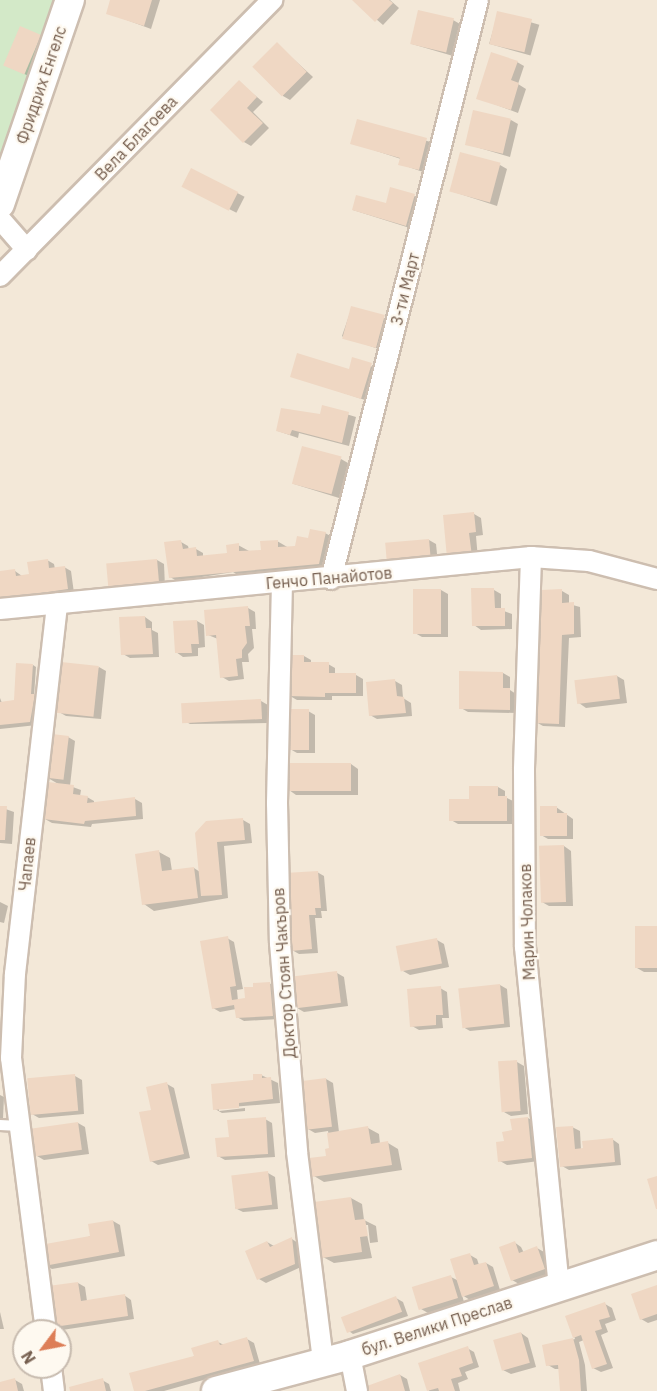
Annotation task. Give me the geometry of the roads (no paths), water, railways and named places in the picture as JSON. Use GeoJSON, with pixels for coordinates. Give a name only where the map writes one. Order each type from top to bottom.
{"type":"FeatureCollection","features":[{"type":"Feature","properties":{"kind":"main road","name":"Фридрих Енгелс"},"geometry":{"type":"LineString","coordinates":[[0,204],[66,1]]}},
{"type":"Feature","properties":{"kind":"main road","name":"бул. Велики Преслав"},"geometry":{"type":"LineString","coordinates":[[216,1391],[350,1355],[559,1285],[657,1255]]}},
{"type":"Feature","properties":{"kind":"street","name":"Вела Благоева"},"geometry":{"type":"LineString","coordinates":[[0,276],[272,0]]}},
{"type":"Feature","properties":{"kind":"street","name":"3-ти Март"},"geometry":{"type":"LineString","coordinates":[[331,579],[478,0]]}},
{"type":"Feature","properties":{"kind":"street"},"geometry":{"type":"LineString","coordinates":[[0,219],[27,250]]}},
{"type":"Feature","properties":{"kind":"street","name":"Генчо Панайотов"},"geometry":{"type":"LineString","coordinates":[[0,609],[331,579],[531,557],[590,561],[657,579]]}},
{"type":"Feature","properties":{"kind":"street","name":"Марин Чолаков"},"geometry":{"type":"LineString","coordinates":[[531,557],[524,770],[525,947],[559,1285]]}},
{"type":"Feature","properties":{"kind":"street","name":"Доктор Стоян Чакъров"},"geometry":{"type":"LineString","coordinates":[[282,582],[277,803],[280,943],[297,1152],[323,1362]]}},
{"type":"Feature","properties":{"kind":"street","name":"Чапаев"},"geometry":{"type":"LineString","coordinates":[[44,1319],[9,1125],[15,974],[57,603]]}},
{"type":"Feature","properties":{"kind":"street"},"geometry":{"type":"LineString","coordinates":[[350,1355],[357,1391]]}}]}
